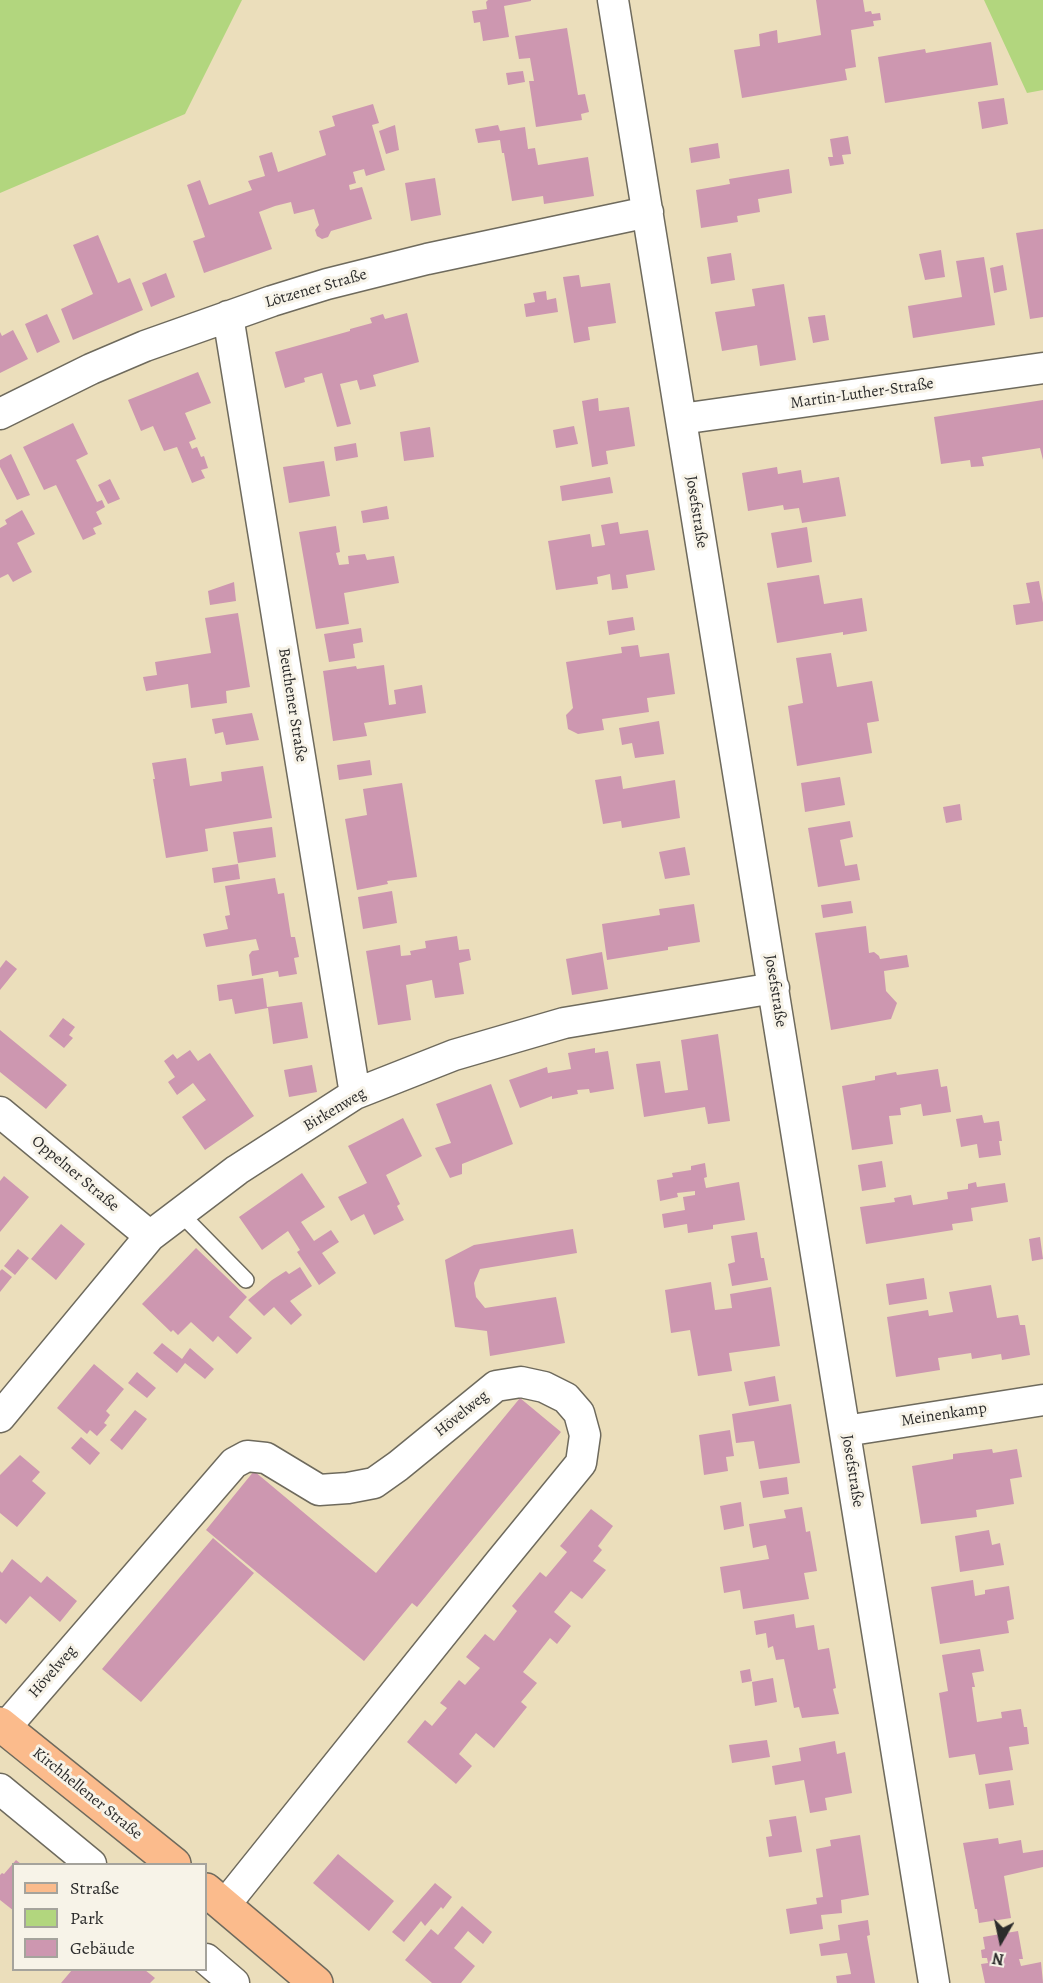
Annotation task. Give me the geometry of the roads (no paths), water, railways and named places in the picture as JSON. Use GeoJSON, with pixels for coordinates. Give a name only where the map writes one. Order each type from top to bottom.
{"type":"FeatureCollection","features":[{"type":"Feature","properties":{"kind":"main road","name":"Kirchhellener Straße"},"geometry":{"type":"LineString","coordinates":[[2,1726],[173,1863]]}},
{"type":"Feature","properties":{"kind":"main road"},"geometry":{"type":"LineString","coordinates":[[215,1898],[316,1983]]}},
{"type":"Feature","properties":{"kind":"street","name":"Josefstraße"},"geometry":{"type":"LineString","coordinates":[[613,0],[934,1983]]}},
{"type":"Feature","properties":{"kind":"street","name":"Lötzener Straße"},"geometry":{"type":"LineString","coordinates":[[0,414],[145,346],[272,301],[349,278],[648,212]]}},
{"type":"Feature","properties":{"kind":"street","name":"Beuthener Straße"},"geometry":{"type":"LineString","coordinates":[[228,316],[356,1094]]}},
{"type":"Feature","properties":{"kind":"street","name":"Martin-Luther-Straße"},"geometry":{"type":"LineString","coordinates":[[681,419],[1043,368]]}},
{"type":"Feature","properties":{"kind":"street","name":"Birkenweg"},"geometry":{"type":"LineString","coordinates":[[0,1417],[150,1236],[237,1170],[356,1094],[454,1055],[564,1023],[774,987]]}},
{"type":"Feature","properties":{"kind":"street","name":"Oppelner Straße"},"geometry":{"type":"LineString","coordinates":[[0,1112],[150,1236]]}},
{"type":"Feature","properties":{"kind":"street","name":"Hövelweg"},"geometry":{"type":"LineString","coordinates":[[2,1726],[234,1463],[247,1456],[266,1458],[319,1490],[356,1487],[374,1483],[398,1466],[496,1386],[521,1382],[544,1387],[566,1398],[579,1413],[585,1435],[581,1463],[215,1898]]}},
{"type":"Feature","properties":{"kind":"street","name":"Meinenkamp"},"geometry":{"type":"LineString","coordinates":[[845,1431],[1043,1400]]}},
{"type":"Feature","properties":{"kind":"street"},"geometry":{"type":"LineString","coordinates":[[0,1789],[90,1863]]}},
{"type":"Feature","properties":{"kind":"street"},"geometry":{"type":"LineString","coordinates":[[207,1960],[234,1983]]}},
{"type":"Feature","properties":{"kind":"lane"},"geometry":{"type":"LineString","coordinates":[[181,1214],[246,1280]]}}]}
